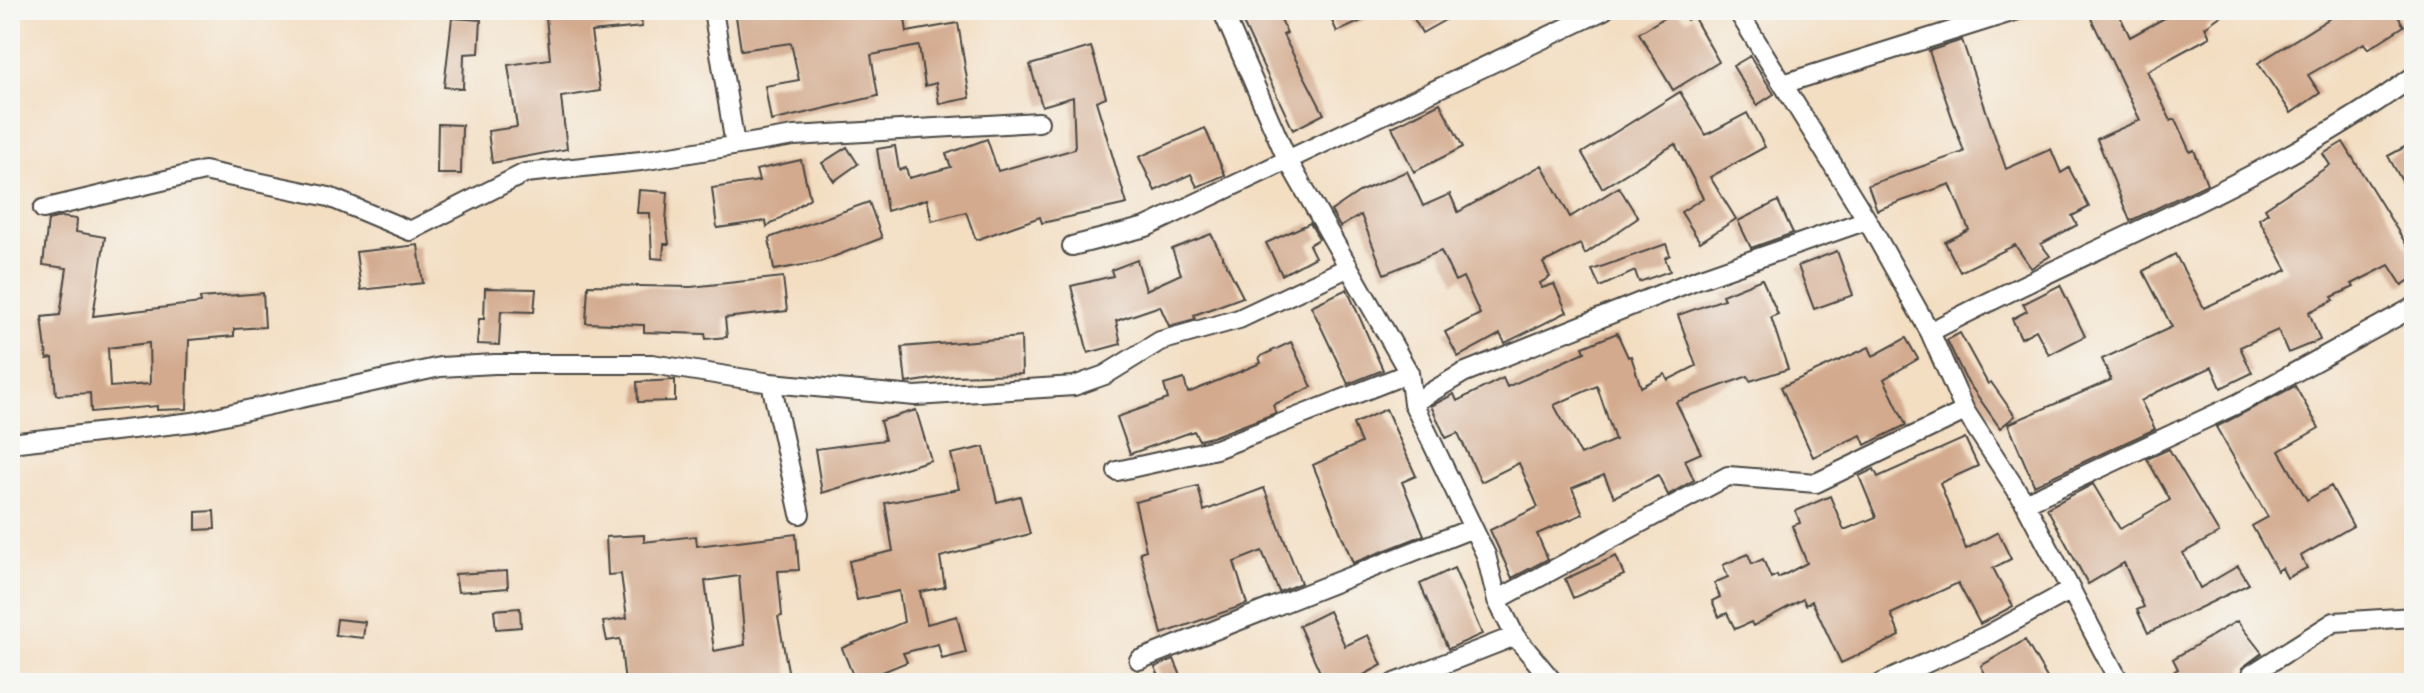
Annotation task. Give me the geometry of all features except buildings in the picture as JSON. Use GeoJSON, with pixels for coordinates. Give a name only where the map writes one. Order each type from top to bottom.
{"type":"FeatureCollection","features":[{"type":"Feature","properties":{"kind":"street"},"geometry":{"type":"LineString","coordinates":[[713,10],[735,145]]}},
{"type":"Feature","properties":{"kind":"street"},"geometry":{"type":"LineString","coordinates":[[1222,10],[1287,159],[1409,373],[1413,403],[1486,555],[1497,600],[1515,636],[1554,683]]}},
{"type":"Feature","properties":{"kind":"street"},"geometry":{"type":"LineString","coordinates":[[1072,246],[1146,227],[1604,10]]}},
{"type":"Feature","properties":{"kind":"street"},"geometry":{"type":"LineString","coordinates":[[1737,10],[1867,220],[1930,332],[1965,411],[2025,503],[2120,683]]}},
{"type":"Feature","properties":{"kind":"street"},"geometry":{"type":"LineString","coordinates":[[1783,84],[2018,10]]}},
{"type":"Feature","properties":{"kind":"street"},"geometry":{"type":"LineString","coordinates":[[1930,332],[2017,286],[2249,177],[2327,136],[2414,76]]}},
{"type":"Feature","properties":{"kind":"street"},"geometry":{"type":"LineString","coordinates":[[43,209],[204,171],[329,197],[410,231],[525,173],[641,161],[794,136],[1039,122]]}},
{"type":"Feature","properties":{"kind":"street"},"geometry":{"type":"LineString","coordinates":[[1413,403],[1463,373],[1698,279],[1867,220]]}},
{"type":"Feature","properties":{"kind":"street"},"geometry":{"type":"LineString","coordinates":[[10,443],[193,422],[440,367],[652,364],[771,383],[915,396],[1074,386],[1105,375],[1160,341],[1239,319],[1347,268]]}},
{"type":"Feature","properties":{"kind":"street"},"geometry":{"type":"LineString","coordinates":[[2025,503],[2239,403],[2414,307]]}},
{"type":"Feature","properties":{"kind":"street"},"geometry":{"type":"LineString","coordinates":[[1117,471],[1216,449],[1409,373]]}},
{"type":"Feature","properties":{"kind":"street"},"geometry":{"type":"LineString","coordinates":[[771,383],[800,514]]}},
{"type":"Feature","properties":{"kind":"street"},"geometry":{"type":"LineString","coordinates":[[1497,600],[1728,476],[1816,483],[1965,411]]}},
{"type":"Feature","properties":{"kind":"street"},"geometry":{"type":"LineString","coordinates":[[1139,660],[1473,528]]}},
{"type":"Feature","properties":{"kind":"street"},"geometry":{"type":"LineString","coordinates":[[1882,683],[1988,635],[2071,590]]}},
{"type":"Feature","properties":{"kind":"street"},"geometry":{"type":"LineString","coordinates":[[2257,683],[2252,674],[2334,622],[2414,617]]}},
{"type":"Feature","properties":{"kind":"street"},"geometry":{"type":"LineString","coordinates":[[1395,683],[1515,636]]}},
{"type":"Feature","properties":{"kind":"street"},"geometry":{"type":"LineString","coordinates":[[390,683],[397,683]]}}]}
